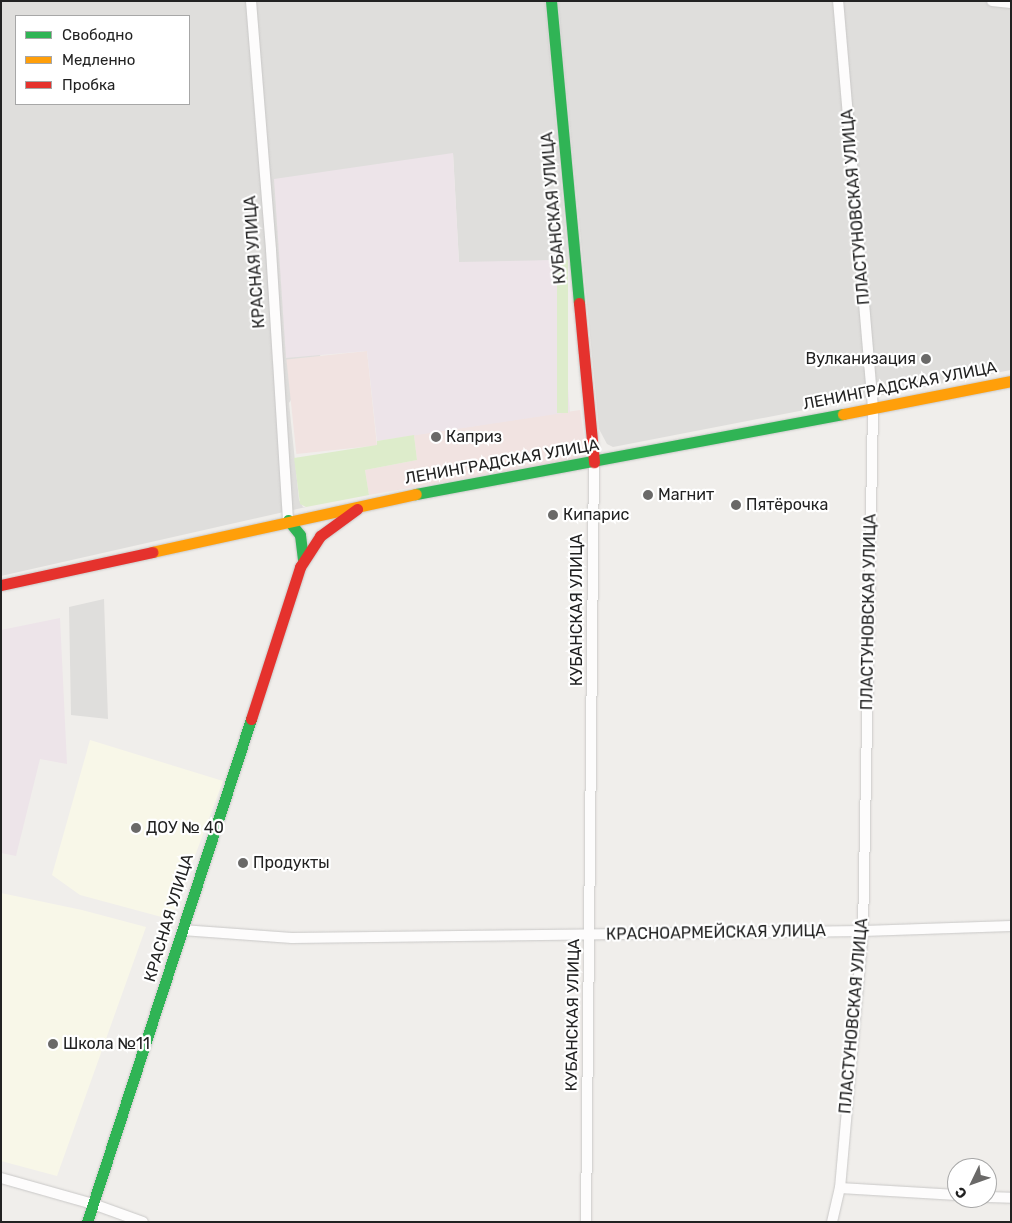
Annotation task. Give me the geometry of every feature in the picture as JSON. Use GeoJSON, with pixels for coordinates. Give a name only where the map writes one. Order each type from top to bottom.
{"type":"FeatureCollection","features":[{"type":"Feature","properties":{"kind":"street","name":"КРАСНАЯ УЛИЦА"},"geometry":{"type":"LineString","coordinates":[[251,1],[271,250],[288,520]]}},
{"type":"Feature","properties":{"kind":"street","name":"КУБАНСКАЯ УЛИЦА"},"geometry":{"type":"LineString","coordinates":[[551,1],[594,462],[586,1222]]}},
{"type":"Feature","properties":{"kind":"street","name":"ПЛАСТУНОВСКАЯ УЛИЦА"},"geometry":{"type":"LineString","coordinates":[[832,1222],[840,1188],[863,931],[874,408],[838,1]]}},
{"type":"Feature","properties":{"kind":"street"},"geometry":{"type":"LineString","coordinates":[[992,1],[1011,3]]}},
{"type":"Feature","properties":{"kind":"street","name":"ЛЕНИНГРАДСКАЯ УЛИЦА"},"geometry":{"type":"LineString","coordinates":[[1,585],[288,520],[1011,380]]}},
{"type":"Feature","properties":{"kind":"street","name":"КРАСНАЯ УЛИЦА"},"geometry":{"type":"LineString","coordinates":[[87,1222],[304,559],[320,536],[364,505]]}},
{"type":"Feature","properties":{"kind":"street"},"geometry":{"type":"LineString","coordinates":[[288,520],[300,536],[303,544],[304,559]]}},
{"type":"Feature","properties":{"kind":"street","name":"КРАСНОАРМЕЙСКАЯ УЛИЦА"},"geometry":{"type":"LineString","coordinates":[[182,930],[292,938],[863,931],[1011,926]]}},
{"type":"Feature","properties":{"kind":"street"},"geometry":{"type":"LineString","coordinates":[[1,1178],[93,1204],[143,1222]]}},
{"type":"Feature","properties":{"kind":"street"},"geometry":{"type":"LineString","coordinates":[[840,1188],[947,1194]]}},
{"type":"Feature","properties":{"kind":"street"},"geometry":{"type":"LineString","coordinates":[[997,1197],[1011,1198]]}},
{"type":"Feature","properties":{"kind":"shaded area"},"geometry":{"type":"Polygon","coordinates":[[[1,1],[545,1],[568,260],[459,263],[453,153],[289,403],[299,500],[303,507],[306,507],[1,576],[1,1]]]}},
{"type":"Feature","properties":{"kind":"shaded area"},"geometry":{"type":"Polygon","coordinates":[[[558,1],[1011,1],[1011,370],[613,447],[607,444],[599,429],[558,1]]]}},
{"type":"Feature","properties":{"kind":"shaded area"},"geometry":{"type":"Polygon","coordinates":[[[453,153],[459,262],[557,260],[570,412],[377,441],[367,351],[286,358],[274,179],[453,153]]]}},
{"type":"Feature","properties":{"kind":"shaded area"},"geometry":{"type":"Polygon","coordinates":[[[367,351],[377,445],[296,454],[286,359],[367,351]]]}},
{"type":"Feature","properties":{"kind":"shaded area"},"geometry":{"type":"Polygon","coordinates":[[[580,410],[587,457],[369,495],[365,470],[417,460],[414,435],[580,410]]]}},
{"type":"Feature","properties":{"kind":"shaded area"},"geometry":{"type":"Polygon","coordinates":[[[104,599],[108,719],[71,715],[69,607],[104,599]]]}},
{"type":"Feature","properties":{"kind":"shaded area"},"geometry":{"type":"Polygon","coordinates":[[[60,618],[67,764],[40,759],[16,856],[1,853],[1,630],[60,618]]]}},
{"type":"Feature","properties":{"kind":"shaded area","name":"ДОУ № 40"},"geometry":{"type":"Polygon","coordinates":[[[90,740],[223,781],[175,909],[169,919],[80,895],[52,875],[90,740]]]}},
{"type":"Feature","properties":{"kind":"shaded area","name":"Школа №11"},"geometry":{"type":"Polygon","coordinates":[[[1,893],[82,910],[146,927],[57,1176],[1,1161],[1,893]]]}},
{"type":"Feature","properties":{"kind":"green space"},"geometry":{"type":"Polygon","coordinates":[[[557,260],[568,260],[568,413],[557,413],[557,260]]]}},
{"type":"Feature","properties":{"kind":"green space"},"geometry":{"type":"Polygon","coordinates":[[[414,435],[417,460],[365,470],[369,495],[306,507],[300,504],[294,458],[377,445],[377,441],[414,435]]]}},
{"type":"Feature","properties":{"kind":"traffic: fast"},"geometry":{"type":"LineString","coordinates":[[551,1],[579,303]]}},
{"type":"Feature","properties":{"kind":"traffic: fast"},"geometry":{"type":"LineString","coordinates":[[416,494],[843,414]]}},
{"type":"Feature","properties":{"kind":"traffic: fast"},"geometry":{"type":"LineString","coordinates":[[288,520],[300,535],[303,559]]}},
{"type":"Feature","properties":{"kind":"traffic: fast"},"geometry":{"type":"LineString","coordinates":[[87,1222],[251,719]]}},
{"type":"Feature","properties":{"kind":"traffic: slow"},"geometry":{"type":"LineString","coordinates":[[843,414],[1011,381]]}},
{"type":"Feature","properties":{"kind":"traffic: slow"},"geometry":{"type":"LineString","coordinates":[[152,552],[416,494]]}},
{"type":"Feature","properties":{"kind":"traffic: jam"},"geometry":{"type":"LineString","coordinates":[[579,303],[594,462]]}},
{"type":"Feature","properties":{"kind":"traffic: jam"},"geometry":{"type":"LineString","coordinates":[[251,719],[300,567],[320,536],[357,509]]}},
{"type":"Feature","properties":{"kind":"traffic: jam"},"geometry":{"type":"LineString","coordinates":[[1,585],[152,552]]}},
{"type":"Feature","properties":{"kind":"place","name":"Вулканизация"},"geometry":{"type":"Point","coordinates":[926,359]}},
{"type":"Feature","properties":{"kind":"place","name":"Каприз"},"geometry":{"type":"Point","coordinates":[436,437]}},
{"type":"Feature","properties":{"kind":"place","name":"Магнит"},"geometry":{"type":"Point","coordinates":[648,495]}},
{"type":"Feature","properties":{"kind":"place","name":"Пятёрочка"},"geometry":{"type":"Point","coordinates":[736,505]}},
{"type":"Feature","properties":{"kind":"place","name":"Кипарис"},"geometry":{"type":"Point","coordinates":[553,515]}},
{"type":"Feature","properties":{"kind":"place","name":"ДОУ № 40"},"geometry":{"type":"Point","coordinates":[136,828]}},
{"type":"Feature","properties":{"kind":"place","name":"Продукты"},"geometry":{"type":"Point","coordinates":[243,863]}},
{"type":"Feature","properties":{"kind":"place","name":"Школа №11"},"geometry":{"type":"Point","coordinates":[53,1044]}}]}
